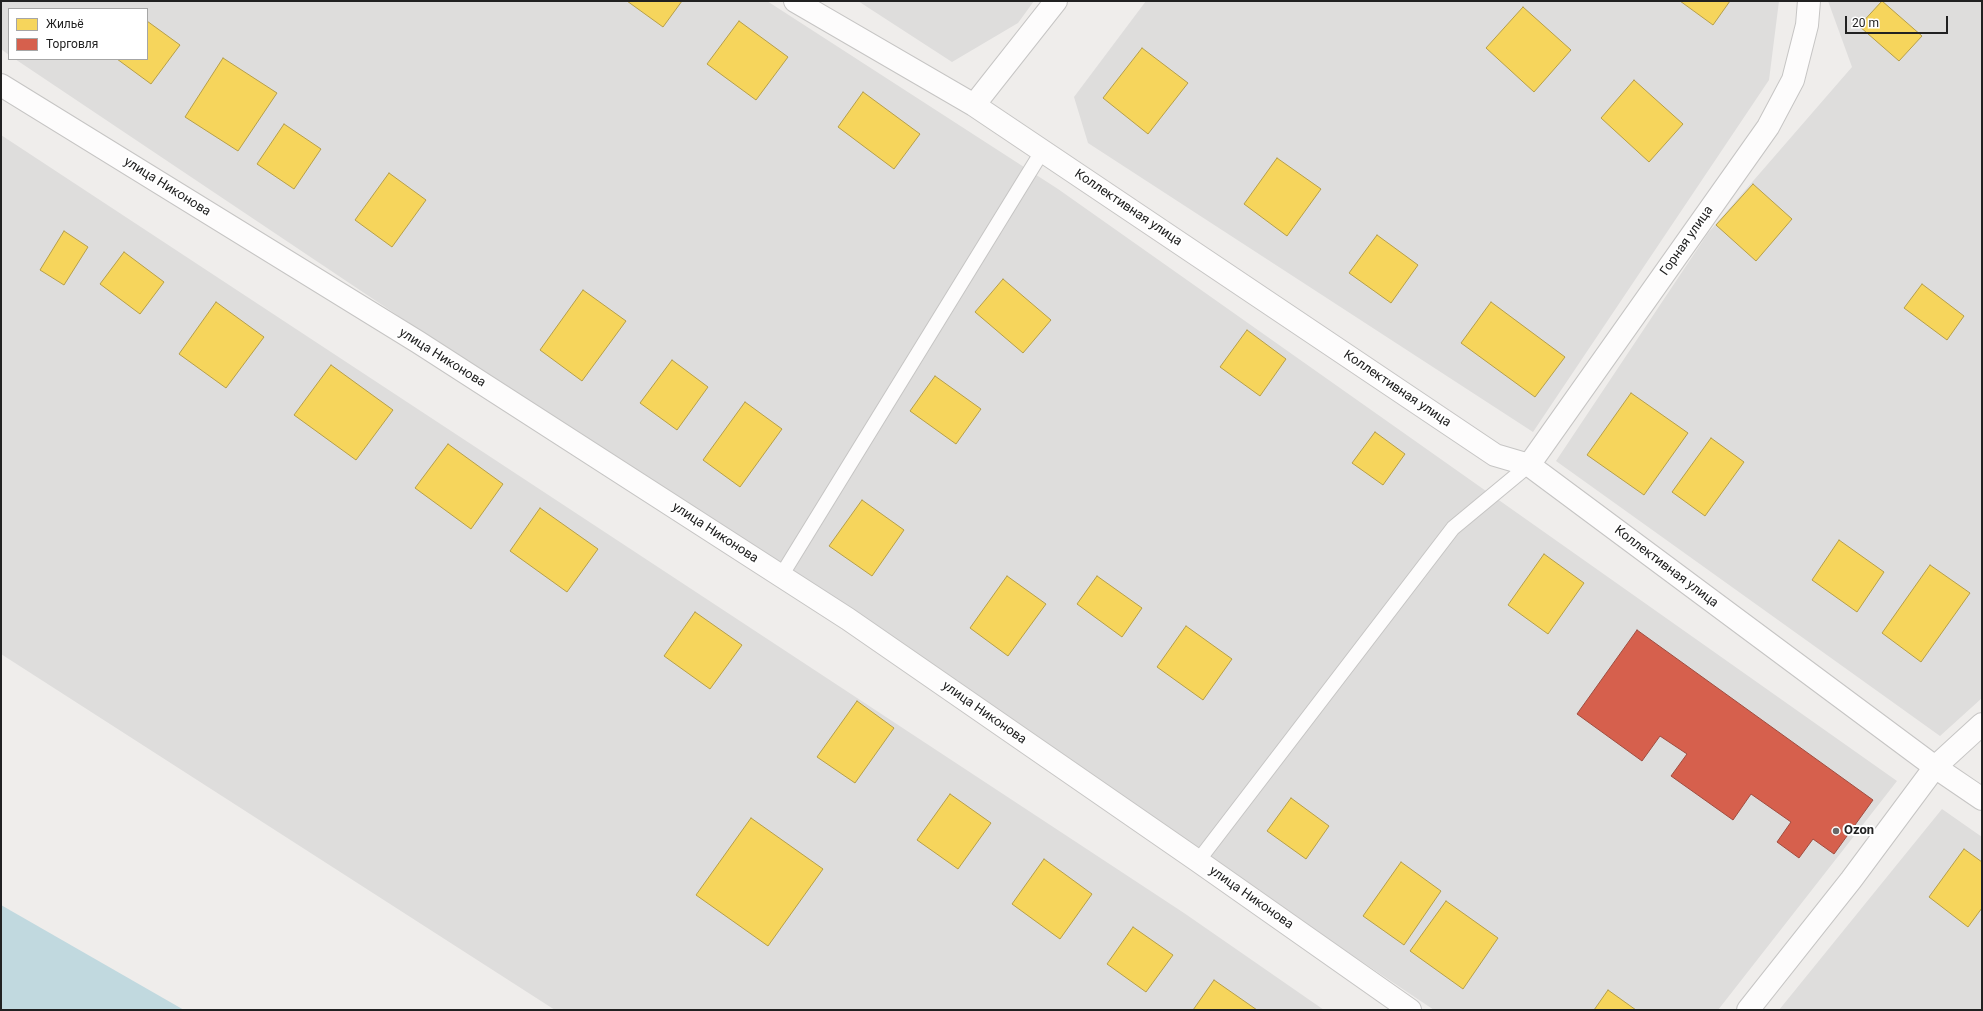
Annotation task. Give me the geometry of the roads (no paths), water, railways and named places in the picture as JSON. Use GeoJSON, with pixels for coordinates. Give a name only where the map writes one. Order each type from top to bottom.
{"type":"FeatureCollection","features":[{"type":"Feature","properties":{"kind":"street","name":"Коллективная улица"},"geometry":{"type":"LineString","coordinates":[[795,1],[974,104],[1495,455],[1529,465],[1935,767],[1982,798]]}},
{"type":"Feature","properties":{"kind":"street"},"geometry":{"type":"LineString","coordinates":[[974,104],[1056,1]]}},
{"type":"Feature","properties":{"kind":"street","name":"Горная улица"},"geometry":{"type":"LineString","coordinates":[[1529,465],[1768,127],[1793,80],[1807,25],[1809,1]]}},
{"type":"Feature","properties":{"kind":"street","name":"улица Никонова"},"geometry":{"type":"LineString","coordinates":[[1,85],[418,342],[848,619],[1198,861],[1410,1010]]}},
{"type":"Feature","properties":{"kind":"street"},"geometry":{"type":"LineString","coordinates":[[1748,1010],[1851,880],[1935,767],[1982,724]]}},
{"type":"Feature","properties":{"kind":"lane"},"geometry":{"type":"LineString","coordinates":[[781,576],[1043,150]]}},
{"type":"Feature","properties":{"kind":"lane"},"geometry":{"type":"LineString","coordinates":[[1198,861],[1453,528],[1529,465]]}},
{"type":"Feature","properties":{"kind":"water"},"geometry":{"type":"Polygon","coordinates":[[[1,905],[184,1010],[1,1010],[1,905]]]}},
{"type":"Feature","properties":{"kind":"place","name":"Ozon"},"geometry":{"type":"Point","coordinates":[1836,831]}}]}
